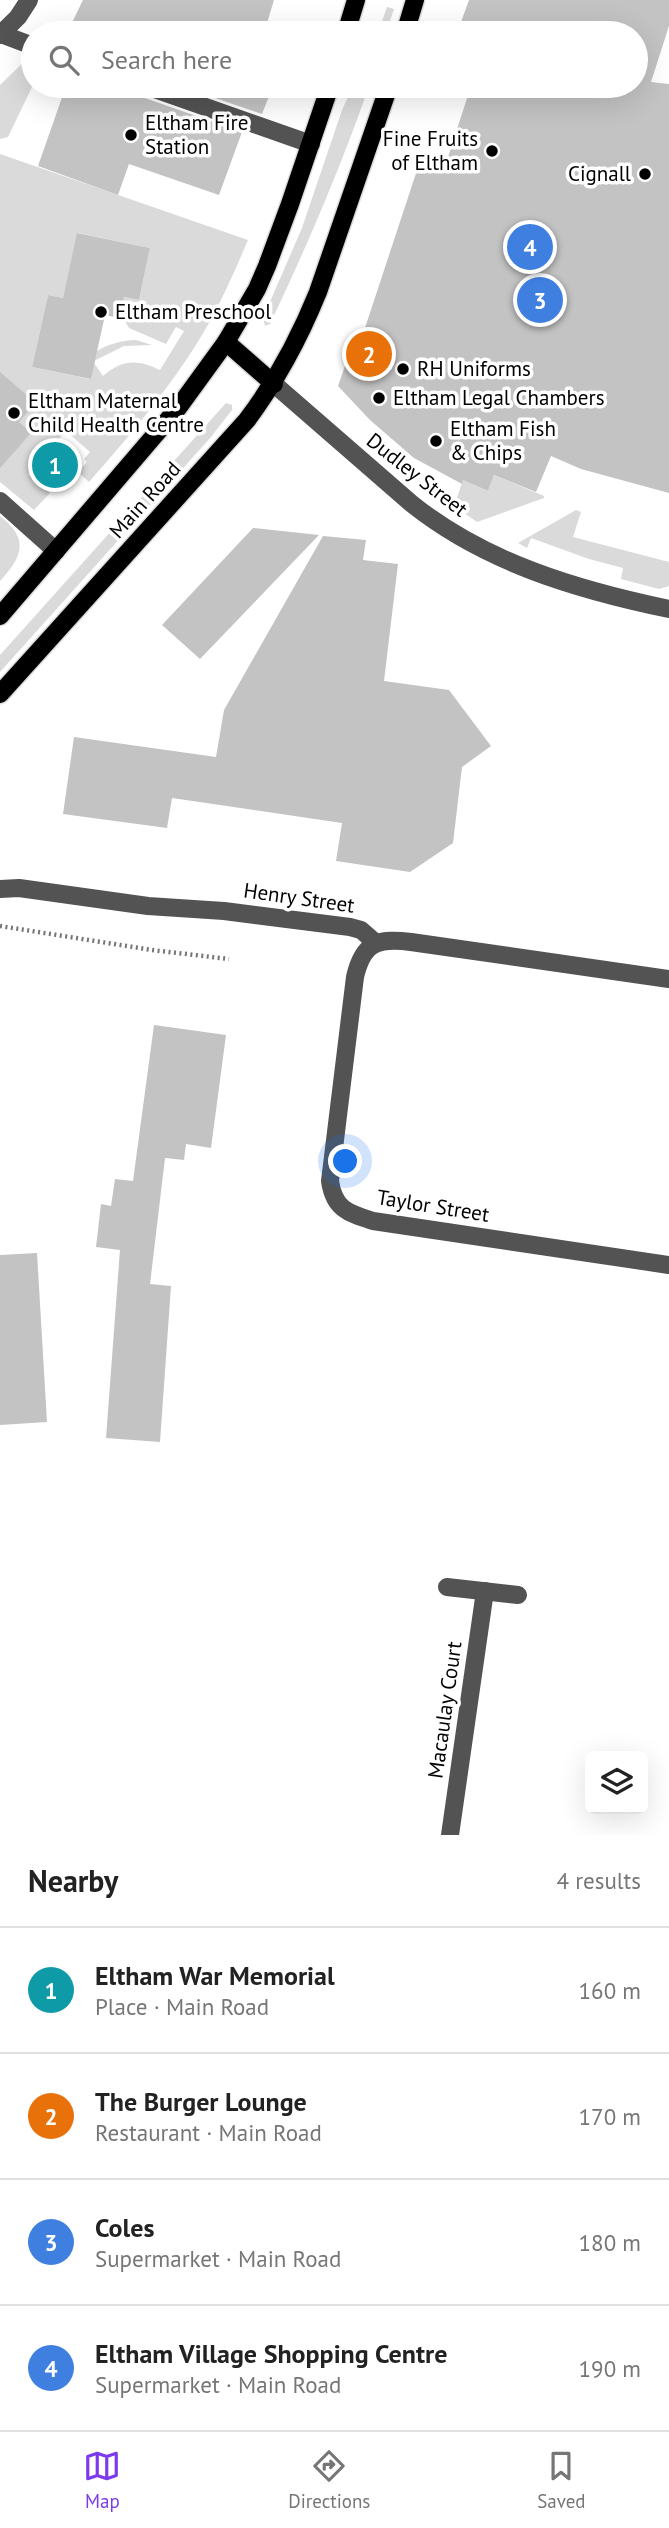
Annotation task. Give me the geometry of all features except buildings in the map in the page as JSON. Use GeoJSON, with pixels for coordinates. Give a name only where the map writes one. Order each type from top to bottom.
{"type":"FeatureCollection","features":[{"type":"Feature","properties":{"kind":"main road"},"geometry":{"type":"LineString","coordinates":[[350,21],[356,0]]}},
{"type":"Feature","properties":{"kind":"main road"},"geometry":{"type":"LineString","coordinates":[[409,21],[415,0]]}},
{"type":"Feature","properties":{"kind":"main road","name":"Main Road"},"geometry":{"type":"LineString","coordinates":[[0,615],[178,408],[226,342],[257,289],[267,266],[326,98]]}},
{"type":"Feature","properties":{"kind":"main road","name":"Main Road"},"geometry":{"type":"LineString","coordinates":[[0,694],[247,420],[274,384],[306,323],[318,292],[384,98]]}},
{"type":"Feature","properties":{"kind":"main road"},"geometry":{"type":"LineString","coordinates":[[226,342],[274,384]]}},
{"type":"Feature","properties":{"kind":"street"},"geometry":{"type":"LineString","coordinates":[[21,42],[1,35],[29,0]]}},
{"type":"Feature","properties":{"kind":"street"},"geometry":{"type":"LineString","coordinates":[[180,98],[311,144]]}},
{"type":"Feature","properties":{"kind":"street","name":"Dudley Street"},"geometry":{"type":"LineString","coordinates":[[274,384],[433,522],[470,544],[513,564],[589,590],[669,609]]}},
{"type":"Feature","properties":{"kind":"street"},"geometry":{"type":"LineString","coordinates":[[0,501],[56,551]]}},
{"type":"Feature","properties":{"kind":"street","name":"Henry Street"},"geometry":{"type":"LineString","coordinates":[[0,889],[19,888],[148,906],[224,911],[350,926],[361,930],[376,943]]}},
{"type":"Feature","properties":{"kind":"street"},"geometry":{"type":"LineString","coordinates":[[376,943],[386,940],[411,942],[669,979]]}},
{"type":"Feature","properties":{"kind":"street","name":"Taylor Street"},"geometry":{"type":"LineString","coordinates":[[376,943],[366,950],[358,962],[355,977],[331,1164],[332,1193],[337,1203],[353,1215],[373,1221],[669,1265]]}},
{"type":"Feature","properties":{"kind":"street"},"geometry":{"type":"LineString","coordinates":[[447,1587],[518,1595]]}},
{"type":"Feature","properties":{"kind":"street","name":"Macaulay Court"},"geometry":{"type":"LineString","coordinates":[[450,1835],[485,1591]]}},
{"type":"Feature","properties":{"kind":"path"},"geometry":{"type":"LineString","coordinates":[[0,926],[229,959]]}},
{"type":"Feature","properties":{"kind":"shaded area"},"geometry":{"type":"Polygon","coordinates":[[[387,7],[394,9],[390,21],[382,21],[387,7]]]}},
{"type":"Feature","properties":{"kind":"shaded area"},"geometry":{"type":"Polygon","coordinates":[[[21,65],[21,98],[27,98],[8,137],[0,139],[0,85],[21,65]]]}},
{"type":"Feature","properties":{"kind":"shaded area"},"geometry":{"type":"Polygon","coordinates":[[[348,98],[365,98],[310,236],[270,324],[265,326],[263,318],[302,228],[348,98]]]}},
{"type":"Feature","properties":{"kind":"shaded area","name":"Eltham Preschool"},"geometry":{"type":"Polygon","coordinates":[[[0,154],[248,240],[214,313],[183,365],[138,425],[89,482],[78,472],[87,462],[84,459],[90,452],[66,431],[28,474],[50,493],[34,510],[0,482],[0,154]],[[78,233],[63,298],[48,295],[32,367],[90,379],[94,363],[103,376],[117,366],[130,362],[160,370],[184,331],[176,327],[166,344],[129,328],[120,313],[123,297],[139,300],[150,248],[78,233]]]}},
{"type":"Feature","properties":{"kind":"shaded area"},"geometry":{"type":"Polygon","coordinates":[[[136,340],[152,345],[124,346],[94,361],[97,351],[111,344],[136,340]]]}},
{"type":"Feature","properties":{"kind":"shaded area"},"geometry":{"type":"Polygon","coordinates":[[[226,403],[232,405],[232,410],[211,437],[0,672],[0,655],[226,403]]]}},
{"type":"Feature","properties":{"kind":"shaded area"},"geometry":{"type":"Polygon","coordinates":[[[494,475],[544,498],[477,522],[454,506],[463,480],[488,491],[494,475]]]}},
{"type":"Feature","properties":{"kind":"shaded area"},"geometry":{"type":"Polygon","coordinates":[[[576,510],[581,512],[573,537],[669,562],[669,586],[659,589],[621,579],[623,568],[531,538],[527,548],[518,543],[576,510]]]}},
{"type":"Feature","properties":{"kind":"shaded area"},"geometry":{"type":"Polygon","coordinates":[[[0,516],[16,532],[20,548],[14,564],[0,581],[0,516]]]}},
{"type":"Feature","properties":{"kind":"place","name":"Eltham Fire Station"},"geometry":{"type":"Point","coordinates":[131,135]}},
{"type":"Feature","properties":{"kind":"place","name":"Fine Fruits of Eltham"},"geometry":{"type":"Point","coordinates":[492,151]}},
{"type":"Feature","properties":{"kind":"place","name":"Cignall"},"geometry":{"type":"Point","coordinates":[645,174]}},
{"type":"Feature","properties":{"kind":"place","name":"Eltham Village Shopping Centre"},"geometry":{"type":"Point","coordinates":[530,247]}},
{"type":"Feature","properties":{"kind":"place","name":"Coles"},"geometry":{"type":"Point","coordinates":[540,300]}},
{"type":"Feature","properties":{"kind":"place","name":"Eltham Preschool"},"geometry":{"type":"Point","coordinates":[101,312]}},
{"type":"Feature","properties":{"kind":"place","name":"The Burger Lounge"},"geometry":{"type":"Point","coordinates":[369,354]}},
{"type":"Feature","properties":{"kind":"place","name":"RH Uniforms"},"geometry":{"type":"Point","coordinates":[403,369]}},
{"type":"Feature","properties":{"kind":"place","name":"Eltham Legal Chambers"},"geometry":{"type":"Point","coordinates":[379,398]}},
{"type":"Feature","properties":{"kind":"place","name":"Eltham Maternal Child Health Centre"},"geometry":{"type":"Point","coordinates":[14,413]}},
{"type":"Feature","properties":{"kind":"place","name":"Eltham Fish & Chips"},"geometry":{"type":"Point","coordinates":[436,441]}},
{"type":"Feature","properties":{"kind":"place","name":"Eltham War Memorial"},"geometry":{"type":"Point","coordinates":[55,465]}}]}
